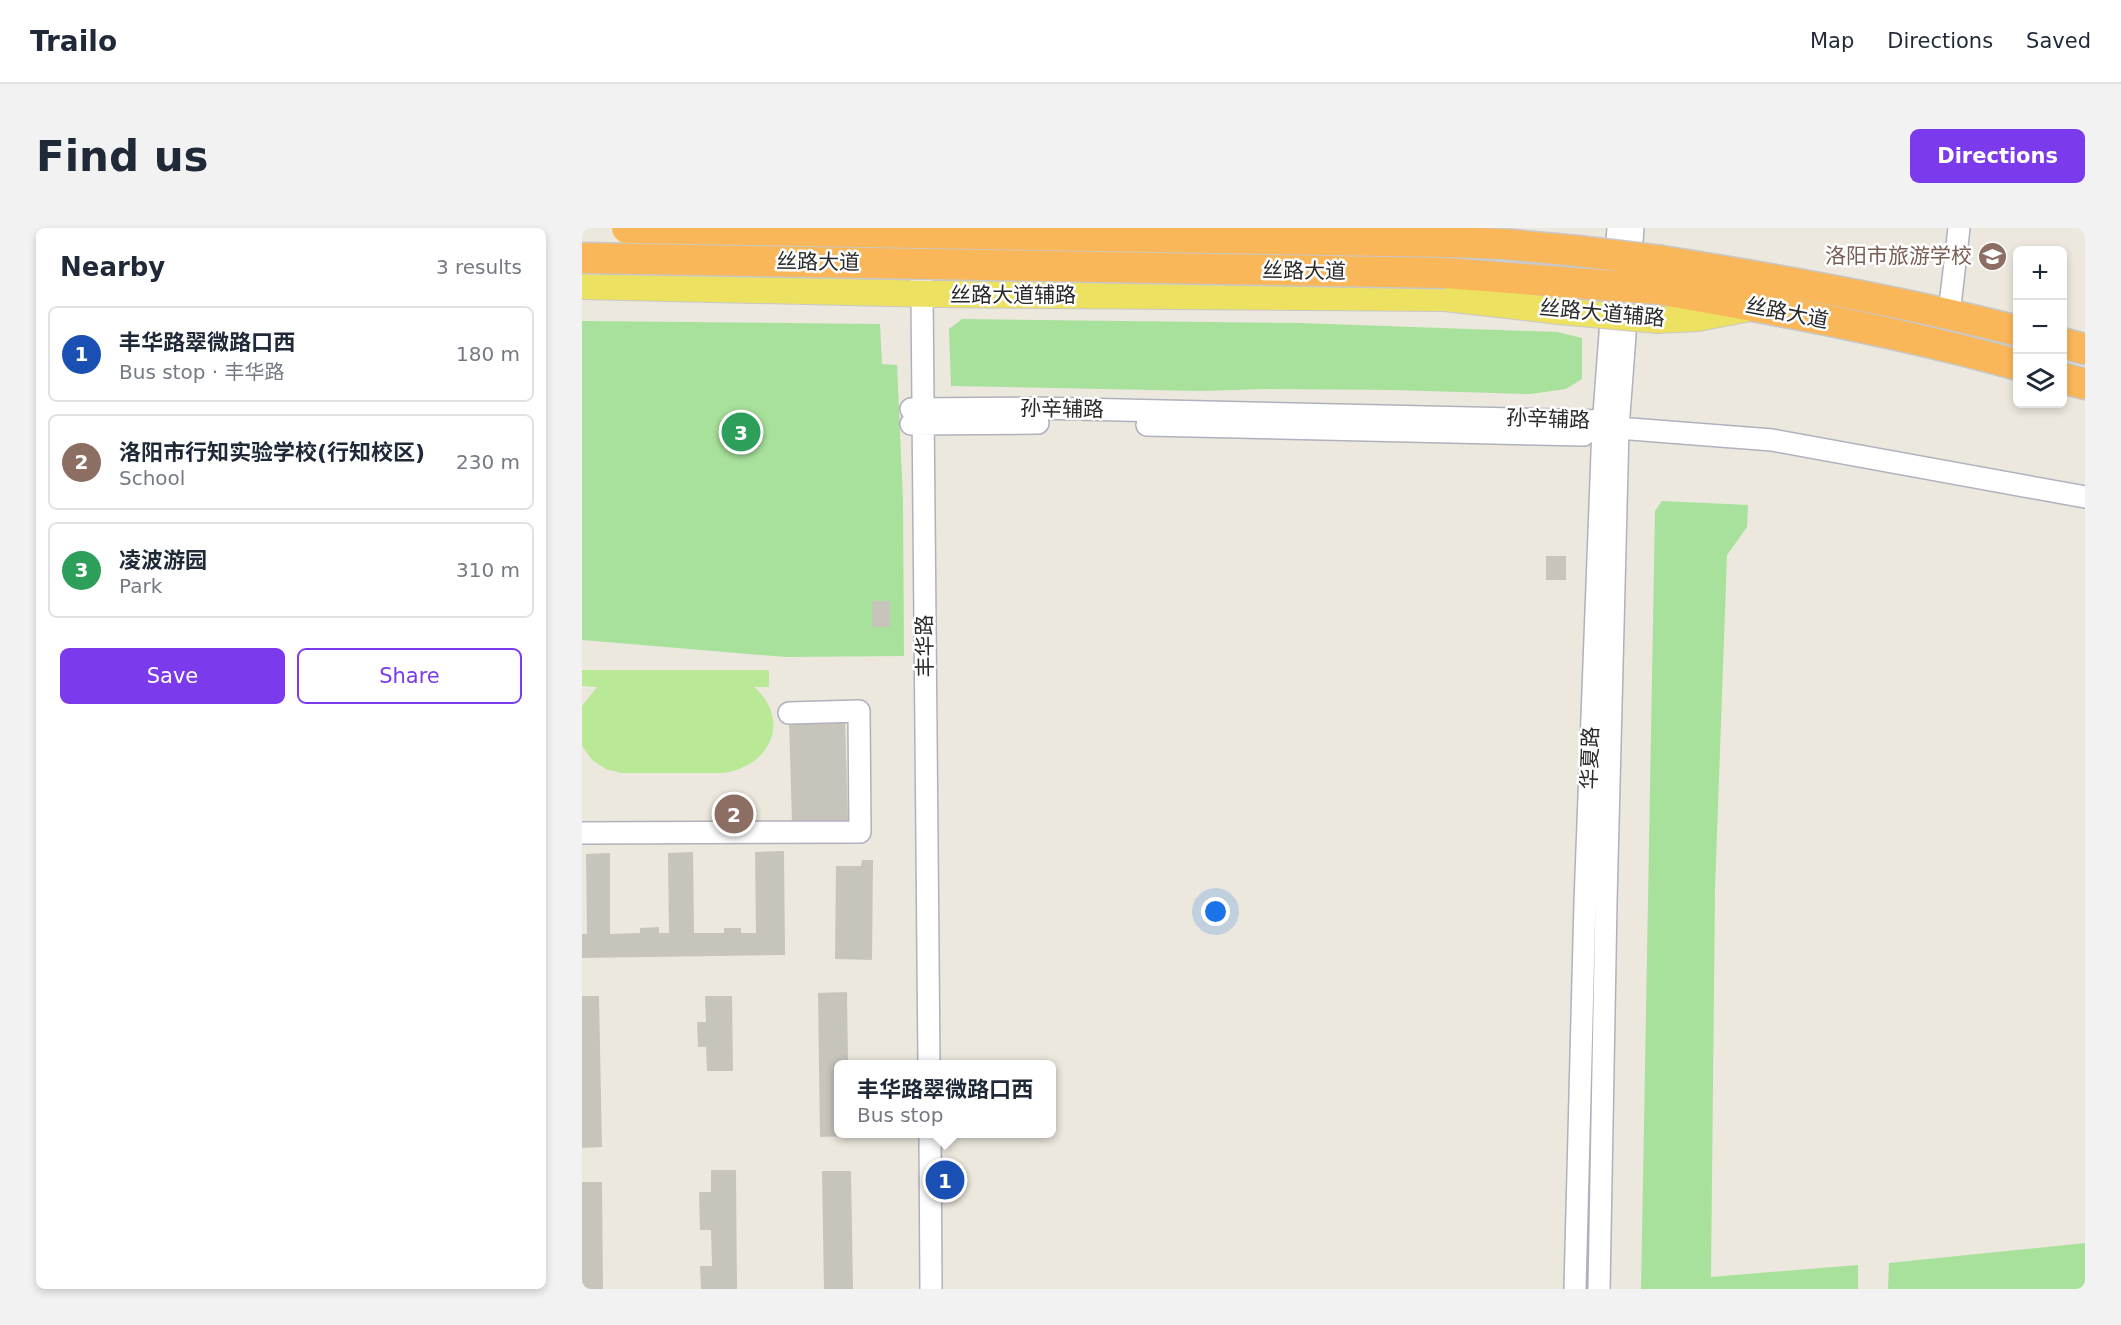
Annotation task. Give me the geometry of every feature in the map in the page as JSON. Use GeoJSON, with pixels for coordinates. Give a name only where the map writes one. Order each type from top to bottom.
{"type":"FeatureCollection","features":[{"type":"Feature","properties":{"kind":"highway","name":"丝路大道"},"geometry":{"type":"LineString","coordinates":[[627,228],[1447,242],[1503,244],[1578,251],[1759,307],[1941,344],[2013,364]]}},
{"type":"Feature","properties":{"kind":"highway","name":"丝路大道"},"geometry":{"type":"LineString","coordinates":[[582,258],[1445,286],[1574,283],[1659,275],[1759,276],[1949,314],[2013,330]]}},
{"type":"Feature","properties":{"kind":"highway"},"geometry":{"type":"LineString","coordinates":[[2067,344],[2085,349]]}},
{"type":"Feature","properties":{"kind":"highway"},"geometry":{"type":"LineString","coordinates":[[2067,379],[2085,384]]}},
{"type":"Feature","properties":{"kind":"main road"},"geometry":{"type":"LineString","coordinates":[[1501,228],[1578,251]]}},
{"type":"Feature","properties":{"kind":"main road","name":"丝路大道辅路"},"geometry":{"type":"LineString","coordinates":[[582,286],[916,294],[1445,286],[1559,311],[1658,320],[1698,318],[1759,307]]}},
{"type":"Feature","properties":{"kind":"street","name":"丰华路"},"geometry":{"type":"LineString","coordinates":[[907,228],[916,294]]}},
{"type":"Feature","properties":{"kind":"street","name":"丰华路"},"geometry":{"type":"LineString","coordinates":[[918,228],[916,294],[919,1060]]}},
{"type":"Feature","properties":{"kind":"street","name":"华夏路"},"geometry":{"type":"LineString","coordinates":[[1575,1289],[1585,902],[1618,228]]}},
{"type":"Feature","properties":{"kind":"street","name":"华夏路"},"geometry":{"type":"LineString","coordinates":[[1599,1289],[1606,914],[1608,428],[1633,228]]}},
{"type":"Feature","properties":{"kind":"street"},"geometry":{"type":"LineString","coordinates":[[1949,314],[1959,228]]}},
{"type":"Feature","properties":{"kind":"street","name":"孙辛辅路"},"geometry":{"type":"LineString","coordinates":[[917,416],[1035,408],[1608,428],[1772,440],[2085,497]]}},
{"type":"Feature","properties":{"kind":"street","name":"丰华路"},"geometry":{"type":"LineString","coordinates":[[917,416],[929,1060]]}},
{"type":"Feature","properties":{"kind":"street"},"geometry":{"type":"LineString","coordinates":[[582,833],[860,832],[859,711],[789,713]]}},
{"type":"Feature","properties":{"kind":"street"},"geometry":{"type":"LineString","coordinates":[[920,1138],[921,1289]]}},
{"type":"Feature","properties":{"kind":"street"},"geometry":{"type":"LineString","coordinates":[[930,1138],[931,1289]]}},
{"type":"Feature","properties":{"kind":"green space"},"geometry":{"type":"Polygon","coordinates":[[[962,319],[1300,323],[1557,332],[1582,338],[1582,379],[1566,389],[1530,394],[1393,390],[1201,391],[951,386],[949,329],[962,319]]]}},
{"type":"Feature","properties":{"kind":"green space"},"geometry":{"type":"Polygon","coordinates":[[[582,321],[880,324],[882,364],[897,365],[903,500],[904,656],[786,657],[582,640],[582,321]]]}},
{"type":"Feature","properties":{"kind":"green space"},"geometry":{"type":"Polygon","coordinates":[[[1662,501],[1748,505],[1747,527],[1727,555],[1715,890],[1711,1277],[1858,1265],[1858,1289],[1641,1289],[1655,511],[1662,501]]]}},
{"type":"Feature","properties":{"kind":"green space"},"geometry":{"type":"Polygon","coordinates":[[[582,670],[769,670],[769,687],[754,687],[766,700],[772,714],[773,727],[770,740],[753,762],[723,773],[621,773],[606,769],[592,760],[582,746],[582,706],[597,687],[582,686],[582,670]]]}},
{"type":"Feature","properties":{"kind":"green space"},"geometry":{"type":"Polygon","coordinates":[[[2085,1243],[2085,1289],[1888,1289],[1889,1263],[2085,1243]]]}},
{"type":"Feature","properties":{"kind":"building"},"geometry":{"type":"Polygon","coordinates":[[[1546,556],[1566,556],[1566,580],[1546,580],[1546,556]]]}},
{"type":"Feature","properties":{"kind":"building"},"geometry":{"type":"Polygon","coordinates":[[[872,601],[890,601],[890,627],[872,627],[872,601]]]}},
{"type":"Feature","properties":{"kind":"building"},"geometry":{"type":"Polygon","coordinates":[[[845,718],[848,821],[792,823],[789,720],[845,718]]]}},
{"type":"Feature","properties":{"kind":"building"},"geometry":{"type":"Polygon","coordinates":[[[784,851],[785,955],[582,958],[582,934],[587,934],[586,854],[610,853],[610,934],[640,933],[640,928],[659,927],[659,933],[669,933],[668,853],[693,852],[694,933],[724,933],[724,928],[741,928],[741,933],[756,933],[755,852],[784,851]]]}},
{"type":"Feature","properties":{"kind":"building"},"geometry":{"type":"Polygon","coordinates":[[[862,860],[873,860],[872,960],[835,959],[836,866],[861,866],[862,860]]]}},
{"type":"Feature","properties":{"kind":"building"},"geometry":{"type":"Polygon","coordinates":[[[847,992],[848,1060],[834,1060],[834,1137],[820,1137],[818,993],[847,992]]]}},
{"type":"Feature","properties":{"kind":"building"},"geometry":{"type":"Polygon","coordinates":[[[582,996],[599,996],[602,1147],[582,1148],[582,996]]]}},
{"type":"Feature","properties":{"kind":"building"},"geometry":{"type":"Polygon","coordinates":[[[705,996],[732,996],[733,1071],[707,1071],[706,1047],[698,1047],[697,1022],[706,1022],[705,996]]]}},
{"type":"Feature","properties":{"kind":"building"},"geometry":{"type":"Polygon","coordinates":[[[711,1170],[736,1170],[737,1289],[701,1289],[700,1266],[712,1266],[711,1230],[700,1230],[699,1192],[711,1192],[711,1170]]]}},
{"type":"Feature","properties":{"kind":"building"},"geometry":{"type":"Polygon","coordinates":[[[822,1171],[851,1171],[853,1289],[824,1289],[822,1171]]]}},
{"type":"Feature","properties":{"kind":"building"},"geometry":{"type":"Polygon","coordinates":[[[582,1182],[602,1182],[603,1289],[582,1289],[582,1182]]]}},
{"type":"Feature","properties":{"kind":"place","name":"洛阳市旅游学校"},"geometry":{"type":"Point","coordinates":[1993,256]}},
{"type":"Feature","properties":{"kind":"place","name":"凌波游园"},"geometry":{"type":"Point","coordinates":[741,432]}},
{"type":"Feature","properties":{"kind":"place","name":"洛阳市行知实验学校(行知校区)"},"geometry":{"type":"Point","coordinates":[734,814]}},
{"type":"Feature","properties":{"kind":"place","name":"丰华路翠微路口西"},"geometry":{"type":"Point","coordinates":[945,1180]}}]}
